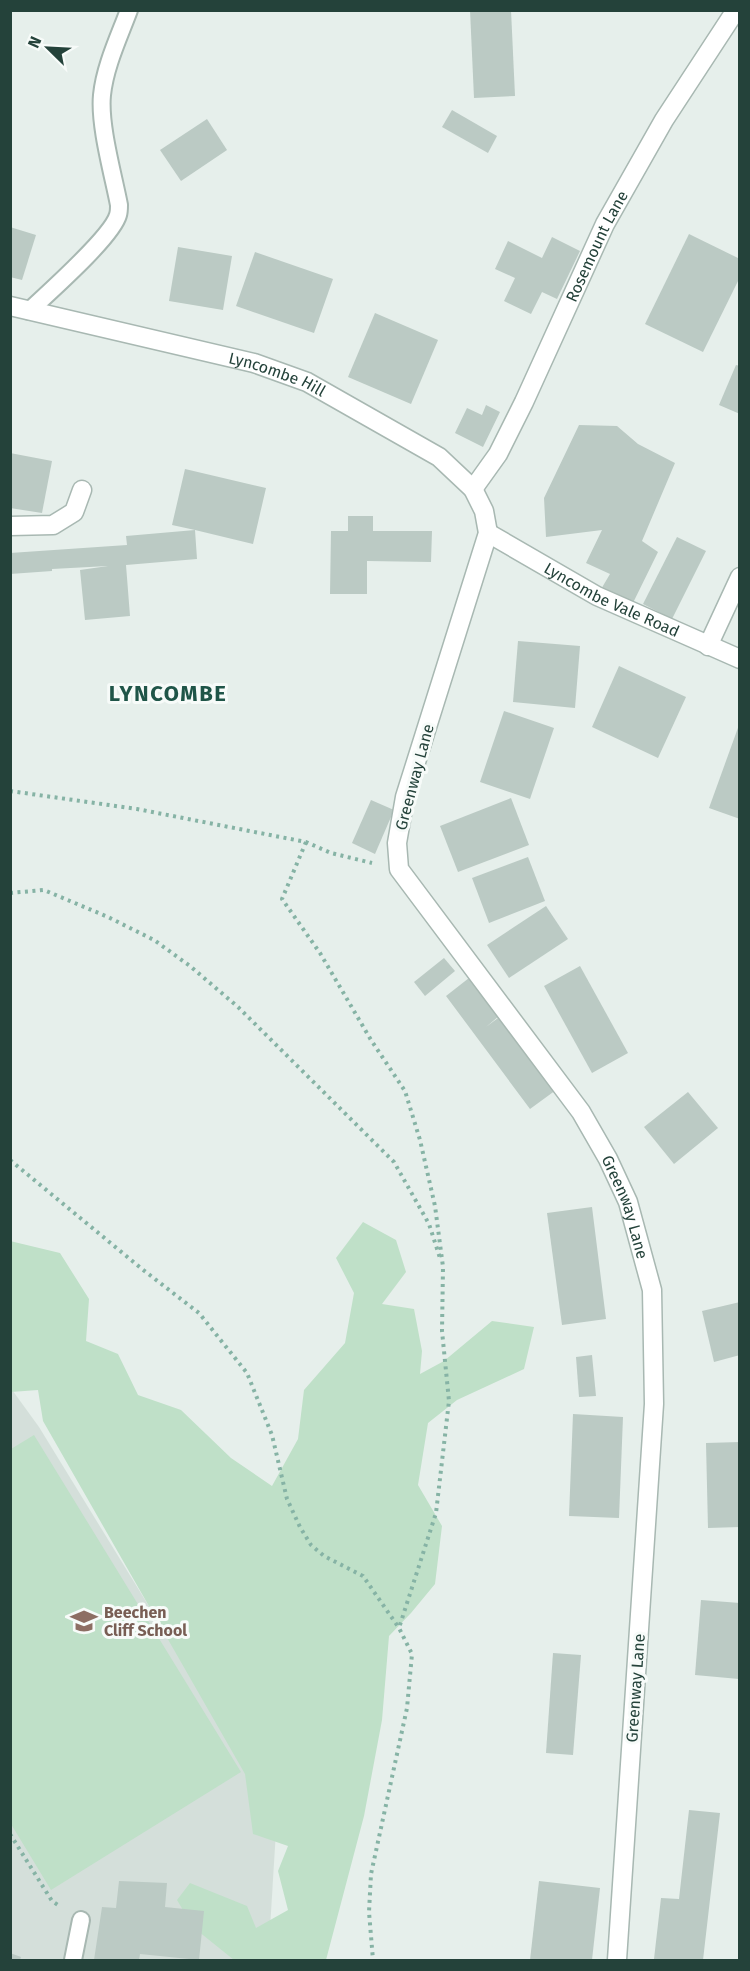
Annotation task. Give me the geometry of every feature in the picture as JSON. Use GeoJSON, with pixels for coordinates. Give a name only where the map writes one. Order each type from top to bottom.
{"type":"FeatureCollection","features":[{"type":"Feature","properties":{"kind":"street","name":"Rosemount Lane"},"geometry":{"type":"LineString","coordinates":[[473,489],[498,454],[519,413],[621,194],[664,120],[736,10]]}},
{"type":"Feature","properties":{"kind":"street","name":"Lyncombe Hill"},"geometry":{"type":"LineString","coordinates":[[10,306],[254,363],[307,382],[439,457],[473,489],[484,511],[488,533]]}},
{"type":"Feature","properties":{"kind":"street"},"geometry":{"type":"LineString","coordinates":[[10,526],[53,525],[74,512],[82,490]]}},
{"type":"Feature","properties":{"kind":"street","name":"Lyncombe Vale Road"},"geometry":{"type":"LineString","coordinates":[[488,533],[597,596],[740,659]]}},
{"type":"Feature","properties":{"kind":"street","name":"Greenway Lane"},"geometry":{"type":"LineString","coordinates":[[488,533],[405,797],[397,843],[399,869],[581,1112],[628,1202],[652,1290],[654,1404],[617,1960]]}},
{"type":"Feature","properties":{"kind":"street"},"geometry":{"type":"LineString","coordinates":[[708,646],[740,577]]}},
{"type":"Feature","properties":{"kind":"lane"},"geometry":{"type":"LineString","coordinates":[[29,311],[106,234],[118,214],[119,205],[102,115],[102,94],[113,53],[129,10]]}},
{"type":"Feature","properties":{"kind":"lane"},"geometry":{"type":"LineString","coordinates":[[73,1960],[81,1920]]}},
{"type":"Feature","properties":{"kind":"path"},"geometry":{"type":"LineString","coordinates":[[10,791],[137,808],[306,842],[332,853],[399,869]]}},
{"type":"Feature","properties":{"kind":"path"},"geometry":{"type":"LineString","coordinates":[[306,842],[282,899],[320,953],[371,1040],[405,1091],[420,1140],[435,1206],[443,1267],[442,1331],[449,1401],[436,1513],[399,1628]]}},
{"type":"Feature","properties":{"kind":"path"},"geometry":{"type":"LineString","coordinates":[[10,893],[44,890],[108,917],[154,940],[190,966],[238,1007],[394,1162],[429,1224],[443,1267]]}},
{"type":"Feature","properties":{"kind":"path"},"geometry":{"type":"LineString","coordinates":[[10,1160],[199,1313],[247,1373],[272,1435],[286,1499],[311,1545],[324,1556],[363,1576],[399,1628],[412,1654],[407,1708],[371,1874],[369,1912],[373,1960]]}},
{"type":"Feature","properties":{"kind":"path"},"geometry":{"type":"LineString","coordinates":[[10,1834],[52,1901],[81,1920]]}},
{"type":"Feature","properties":{"kind":"shaded area","name":"Beechen Cliff School"},"geometry":{"type":"Polygon","coordinates":[[[10,1387],[39,1427],[277,1815],[268,1960],[11,1960],[10,1387]]]}},
{"type":"Feature","properties":{"kind":"green space"},"geometry":{"type":"Polygon","coordinates":[[[363,1222],[396,1240],[406,1272],[382,1304],[414,1309],[422,1351],[420,1374],[444,1361],[492,1321],[534,1327],[524,1369],[457,1400],[428,1423],[418,1485],[442,1526],[435,1584],[389,1636],[382,1720],[364,1816],[326,1960],[234,1960],[193,1927],[177,1900],[190,1883],[247,1906],[256,1928],[288,1910],[278,1871],[288,1846],[253,1834],[245,1774],[43,1421],[38,1390],[11,1392],[10,1241],[60,1253],[89,1299],[86,1341],[118,1354],[138,1395],[181,1410],[231,1458],[272,1486],[298,1439],[304,1390],[345,1343],[354,1293],[336,1258],[363,1222]]]}},
{"type":"Feature","properties":{"kind":"green space"},"geometry":{"type":"Polygon","coordinates":[[[34,1435],[241,1772],[51,1890],[11,1824],[11,1449],[34,1435]]]}},
{"type":"Feature","properties":{"kind":"building"},"geometry":{"type":"Polygon","coordinates":[[[470,10],[511,10],[515,96],[474,98],[470,10]]]}},
{"type":"Feature","properties":{"kind":"building"},"geometry":{"type":"Polygon","coordinates":[[[452,110],[497,136],[488,153],[442,127],[452,110]]]}},
{"type":"Feature","properties":{"kind":"building"},"geometry":{"type":"Polygon","coordinates":[[[207,119],[227,150],[181,181],[160,150],[207,119]]]}},
{"type":"Feature","properties":{"kind":"building"},"geometry":{"type":"Polygon","coordinates":[[[10,227],[36,235],[22,280],[10,277],[10,227]]]}},
{"type":"Feature","properties":{"kind":"building"},"geometry":{"type":"Polygon","coordinates":[[[689,234],[740,259],[740,277],[703,352],[645,324],[689,234]]]}},
{"type":"Feature","properties":{"kind":"building"},"geometry":{"type":"Polygon","coordinates":[[[552,237],[580,251],[557,299],[542,292],[531,314],[504,301],[515,278],[495,269],[508,241],[542,258],[552,237]]]}},
{"type":"Feature","properties":{"kind":"building"},"geometry":{"type":"Polygon","coordinates":[[[178,247],[232,256],[223,310],[169,301],[178,247]]]}},
{"type":"Feature","properties":{"kind":"building"},"geometry":{"type":"Polygon","coordinates":[[[255,252],[333,279],[314,333],[236,306],[255,252]]]}},
{"type":"Feature","properties":{"kind":"building"},"geometry":{"type":"Polygon","coordinates":[[[375,313],[438,340],[411,404],[348,377],[375,313]]]}},
{"type":"Feature","properties":{"kind":"building"},"geometry":{"type":"Polygon","coordinates":[[[736,365],[740,366],[740,414],[719,405],[736,365]]]}},
{"type":"Feature","properties":{"kind":"building"},"geometry":{"type":"Polygon","coordinates":[[[486,405],[500,412],[483,447],[455,433],[467,408],[482,415],[486,405]]]}},
{"type":"Feature","properties":{"kind":"building"},"geometry":{"type":"Polygon","coordinates":[[[579,425],[617,426],[638,444],[675,463],[642,541],[658,552],[629,611],[597,596],[610,574],[586,563],[602,530],[546,537],[544,498],[579,425]]]}},
{"type":"Feature","properties":{"kind":"building"},"geometry":{"type":"Polygon","coordinates":[[[10,453],[52,461],[42,513],[10,508],[10,453]]]}},
{"type":"Feature","properties":{"kind":"building"},"geometry":{"type":"Polygon","coordinates":[[[185,469],[266,488],[253,544],[172,525],[185,469]]]}},
{"type":"Feature","properties":{"kind":"building"},"geometry":{"type":"Polygon","coordinates":[[[348,516],[373,516],[373,531],[432,531],[431,562],[367,561],[367,594],[330,594],[331,531],[348,531],[348,516]]]}},
{"type":"Feature","properties":{"kind":"building"},"geometry":{"type":"Polygon","coordinates":[[[195,530],[197,559],[126,565],[130,616],[85,620],[80,570],[108,566],[10,574],[10,553],[127,545],[126,536],[195,530]]]}},
{"type":"Feature","properties":{"kind":"building"},"geometry":{"type":"Polygon","coordinates":[[[677,537],[706,551],[672,619],[643,604],[677,537]]]}},
{"type":"Feature","properties":{"kind":"building"},"geometry":{"type":"Polygon","coordinates":[[[518,641],[580,646],[575,708],[513,702],[518,641]]]}},
{"type":"Feature","properties":{"kind":"building"},"geometry":{"type":"Polygon","coordinates":[[[619,666],[686,697],[658,758],[592,727],[619,666]]]}},
{"type":"Feature","properties":{"kind":"building"},"geometry":{"type":"Polygon","coordinates":[[[504,711],[554,728],[530,799],[480,782],[504,711]]]}},
{"type":"Feature","properties":{"kind":"building"},"geometry":{"type":"Polygon","coordinates":[[[740,725],[740,819],[709,808],[740,725]]]}},
{"type":"Feature","properties":{"kind":"building"},"geometry":{"type":"Polygon","coordinates":[[[511,798],[529,845],[458,872],[440,826],[511,798]]]}},
{"type":"Feature","properties":{"kind":"building"},"geometry":{"type":"Polygon","coordinates":[[[371,800],[394,810],[375,854],[352,843],[371,800]]]}},
{"type":"Feature","properties":{"kind":"building"},"geometry":{"type":"Polygon","coordinates":[[[528,857],[545,901],[489,923],[472,878],[528,857]]]}},
{"type":"Feature","properties":{"kind":"building"},"geometry":{"type":"Polygon","coordinates":[[[546,906],[568,939],[509,978],[487,945],[546,906]]]}},
{"type":"Feature","properties":{"kind":"building"},"geometry":{"type":"Polygon","coordinates":[[[444,958],[455,971],[425,996],[414,982],[444,958]]]}},
{"type":"Feature","properties":{"kind":"building"},"geometry":{"type":"Polygon","coordinates":[[[580,966],[628,1053],[592,1073],[544,986],[580,966]]]}},
{"type":"Feature","properties":{"kind":"building"},"geometry":{"type":"Polygon","coordinates":[[[469,978],[499,1016],[486,1027],[502,1015],[556,1090],[530,1109],[446,996],[469,978]]]}},
{"type":"Feature","properties":{"kind":"building"},"geometry":{"type":"Polygon","coordinates":[[[688,1092],[718,1128],[674,1164],[644,1127],[688,1092]]]}},
{"type":"Feature","properties":{"kind":"building"},"geometry":{"type":"Polygon","coordinates":[[[592,1207],[606,1319],[562,1325],[547,1213],[592,1207]]]}},
{"type":"Feature","properties":{"kind":"building"},"geometry":{"type":"Polygon","coordinates":[[[740,1302],[740,1355],[714,1362],[702,1311],[740,1302]]]}},
{"type":"Feature","properties":{"kind":"building"},"geometry":{"type":"Polygon","coordinates":[[[592,1355],[596,1396],[579,1397],[576,1357],[592,1355]]]}},
{"type":"Feature","properties":{"kind":"building"},"geometry":{"type":"Polygon","coordinates":[[[573,1414],[623,1417],[619,1518],[569,1516],[573,1414]]]}},
{"type":"Feature","properties":{"kind":"building"},"geometry":{"type":"Polygon","coordinates":[[[740,1442],[740,1527],[708,1528],[706,1443],[740,1442]]]}},
{"type":"Feature","properties":{"kind":"building"},"geometry":{"type":"Polygon","coordinates":[[[701,1600],[740,1603],[739,1679],[695,1675],[701,1600]]]}},
{"type":"Feature","properties":{"kind":"building"},"geometry":{"type":"Polygon","coordinates":[[[553,1653],[581,1655],[573,1755],[546,1753],[553,1653]]]}},
{"type":"Feature","properties":{"kind":"building"},"geometry":{"type":"Polygon","coordinates":[[[689,1810],[720,1813],[703,1960],[654,1959],[661,1898],[679,1899],[689,1810]]]}},
{"type":"Feature","properties":{"kind":"building"},"geometry":{"type":"Polygon","coordinates":[[[119,1881],[167,1883],[165,1907],[204,1911],[199,1960],[140,1954],[139,1960],[94,1960],[102,1907],[116,1908],[119,1881]]]}},
{"type":"Feature","properties":{"kind":"building"},"geometry":{"type":"Polygon","coordinates":[[[539,1881],[600,1888],[592,1960],[530,1960],[539,1881]]]}},
{"type":"Feature","properties":{"kind":"building"},"geometry":{"type":"Polygon","coordinates":[[[10,1953],[21,1957],[20,1960],[10,1960],[10,1953]]]}},
{"type":"Feature","properties":{"kind":"place","name":"Beechen Cliff School"},"geometry":{"type":"Point","coordinates":[84,1621]}},
{"type":"Feature","properties":{"kind":"district","name":"LYNCOMBE"},"geometry":{"type":"Point","coordinates":[168,693]}}]}
